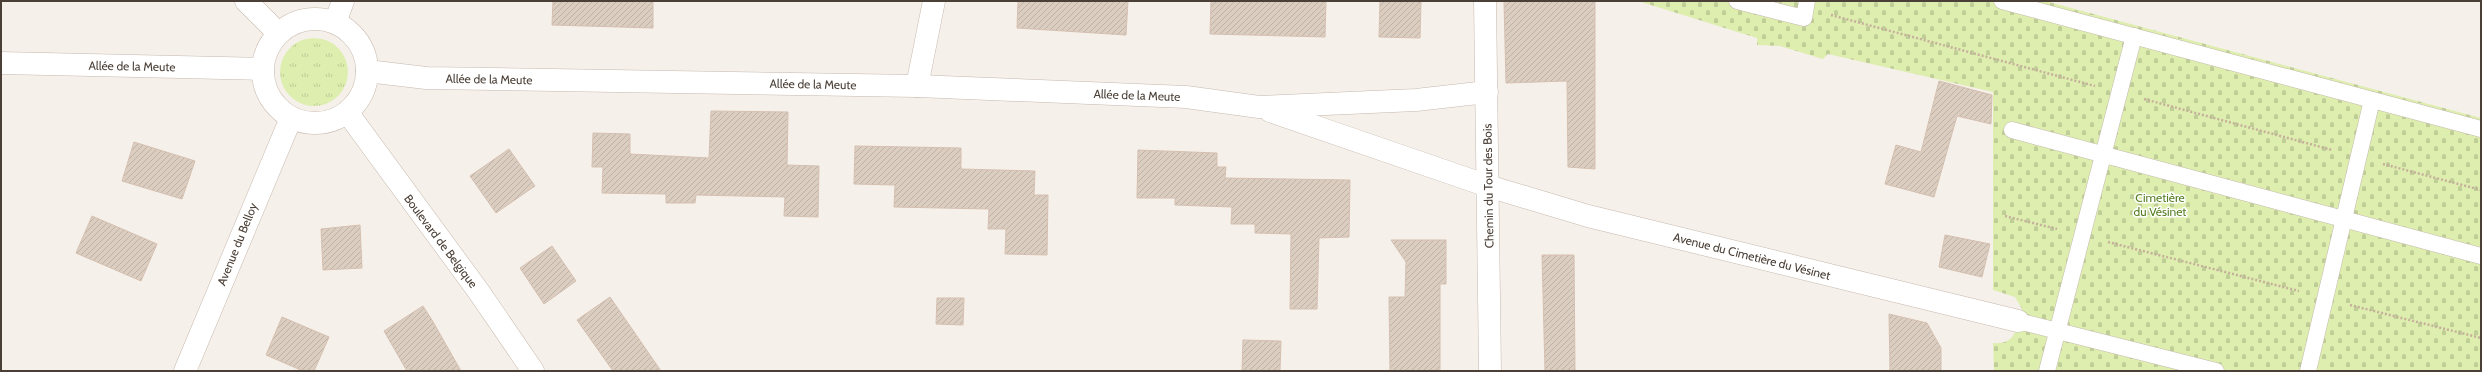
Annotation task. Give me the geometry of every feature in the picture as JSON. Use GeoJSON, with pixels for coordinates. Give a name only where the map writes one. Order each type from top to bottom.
{"type":"FeatureCollection","features":[{"type":"Feature","properties":{"kind":"street"},"geometry":{"type":"LineString","coordinates":[[246,1],[278,33]]}},
{"type":"Feature","properties":{"kind":"street"},"geometry":{"type":"LineString","coordinates":[[334,23],[343,1]]}},
{"type":"Feature","properties":{"kind":"street"},"geometry":{"type":"LineString","coordinates":[[917,86],[934,1]]}},
{"type":"Feature","properties":{"kind":"street","name":"Chemin du Tour des Bois"},"geometry":{"type":"LineString","coordinates":[[1485,1],[1490,371]]}},
{"type":"Feature","properties":{"kind":"street"},"geometry":{"type":"LineString","coordinates":[[305,19],[320,19],[334,23],[348,31],[358,42],[364,56],[367,71],[365,86],[358,100],[347,112],[335,119],[320,123],[305,123],[291,118],[278,109],[269,97],[264,83],[262,69],[270,44],[278,33],[290,25],[305,19]]}},
{"type":"Feature","properties":{"kind":"street","name":"Allée de la Meute"},"geometry":{"type":"LineString","coordinates":[[1,63],[262,69]]}},
{"type":"Feature","properties":{"kind":"street","name":"Allée de la Meute"},"geometry":{"type":"LineString","coordinates":[[367,71],[426,78],[917,86],[1186,97],[1260,107],[1416,100],[1487,92]]}},
{"type":"Feature","properties":{"kind":"street","name":"Allée de la Meute"},"geometry":{"type":"LineString","coordinates":[[1260,107],[1488,186]]}},
{"type":"Feature","properties":{"kind":"street","name":"Boulevard de Belgique"},"geometry":{"type":"LineString","coordinates":[[347,112],[479,292],[533,371]]}},
{"type":"Feature","properties":{"kind":"street","name":"Avenue du Belloy"},"geometry":{"type":"LineString","coordinates":[[185,371],[291,118]]}},
{"type":"Feature","properties":{"kind":"street","name":"Avenue du Cimetière du Vésinet"},"geometry":{"type":"LineString","coordinates":[[1488,186],[1588,216],[2018,322]]}},
{"type":"Feature","properties":{"kind":"lane"},"geometry":{"type":"LineString","coordinates":[[1738,1],[1804,18],[1807,1]]}},
{"type":"Feature","properties":{"kind":"lane"},"geometry":{"type":"LineString","coordinates":[[2002,1],[2481,129]]}},
{"type":"Feature","properties":{"kind":"lane"},"geometry":{"type":"LineString","coordinates":[[2047,371],[2102,154],[2134,36]]}},
{"type":"Feature","properties":{"kind":"lane"},"geometry":{"type":"LineString","coordinates":[[2308,371],[2372,100]]}},
{"type":"Feature","properties":{"kind":"lane"},"geometry":{"type":"LineString","coordinates":[[2012,130],[2481,256]]}},
{"type":"Feature","properties":{"kind":"lane"},"geometry":{"type":"LineString","coordinates":[[2018,322],[2216,371]]}},
{"type":"Feature","properties":{"kind":"path"},"geometry":{"type":"LineString","coordinates":[[2005,216],[2481,338]]}},
{"type":"Feature","properties":{"kind":"green space","name":"Cimetière du Vésinet"},"geometry":{"type":"Polygon","coordinates":[[[1638,1],[2045,1],[2481,118],[2481,371],[1994,371],[1993,343],[2001,343],[2011,338],[2017,329],[2022,309],[2015,297],[1993,290],[1993,92],[1828,54],[1823,59],[1780,46],[1757,45],[1757,38],[1638,1]]]}},
{"type":"Feature","properties":{"kind":"green space"},"geometry":{"type":"Polygon","coordinates":[[[307,38],[321,38],[333,44],[342,53],[348,65],[346,85],[338,96],[327,104],[321,106],[307,106],[301,104],[290,96],[282,85],[280,79],[280,65],[282,59],[290,48],[301,40],[307,38]]]}},
{"type":"Feature","properties":{"kind":"building"},"geometry":{"type":"Polygon","coordinates":[[[553,1],[653,1],[653,28],[552,25],[553,1]]]}},
{"type":"Feature","properties":{"kind":"building"},"geometry":{"type":"Polygon","coordinates":[[[1018,1],[1128,1],[1126,35],[1017,28],[1018,1]]]}},
{"type":"Feature","properties":{"kind":"building"},"geometry":{"type":"Polygon","coordinates":[[[1211,1],[1326,1],[1325,37],[1210,34],[1211,1]]]}},
{"type":"Feature","properties":{"kind":"building"},"geometry":{"type":"Polygon","coordinates":[[[1380,1],[1421,1],[1420,38],[1379,37],[1380,1]]]}},
{"type":"Feature","properties":{"kind":"building"},"geometry":{"type":"Polygon","coordinates":[[[1504,1],[1595,1],[1595,169],[1568,167],[1567,81],[1506,83],[1504,1]]]}},
{"type":"Feature","properties":{"kind":"building"},"geometry":{"type":"Polygon","coordinates":[[[1939,81],[1992,95],[1991,124],[1957,116],[1934,197],[1885,184],[1896,145],[1921,152],[1939,81]]]}},
{"type":"Feature","properties":{"kind":"building"},"geometry":{"type":"Polygon","coordinates":[[[711,111],[788,112],[787,165],[819,166],[818,217],[784,216],[785,197],[696,195],[695,203],[666,203],[666,194],[602,193],[603,167],[592,167],[593,133],[630,134],[630,154],[709,158],[711,111]]]}},
{"type":"Feature","properties":{"kind":"building"},"geometry":{"type":"Polygon","coordinates":[[[134,142],[195,161],[182,199],[122,181],[134,142]]]}},
{"type":"Feature","properties":{"kind":"building"},"geometry":{"type":"Polygon","coordinates":[[[855,146],[961,148],[961,169],[1035,171],[1034,195],[1048,195],[1047,255],[1005,254],[1006,229],[988,229],[989,209],[894,207],[895,185],[854,184],[855,146]]]}},
{"type":"Feature","properties":{"kind":"building"},"geometry":{"type":"Polygon","coordinates":[[[509,149],[535,186],[496,213],[470,176],[509,149]]]}},
{"type":"Feature","properties":{"kind":"building"},"geometry":{"type":"Polygon","coordinates":[[[1138,150],[1217,153],[1217,167],[1226,167],[1225,178],[1350,180],[1349,237],[1319,238],[1317,309],[1290,309],[1291,234],[1255,233],[1255,224],[1231,224],[1232,207],[1175,205],[1175,198],[1137,198],[1138,150]]]}},
{"type":"Feature","properties":{"kind":"building"},"geometry":{"type":"Polygon","coordinates":[[[92,216],[157,244],[141,281],[76,253],[92,216]]]}},
{"type":"Feature","properties":{"kind":"building"},"geometry":{"type":"Polygon","coordinates":[[[360,225],[362,268],[323,270],[321,229],[360,225]]]}},
{"type":"Feature","properties":{"kind":"building"},"geometry":{"type":"Polygon","coordinates":[[[1945,235],[1990,244],[1982,277],[1939,267],[1945,235]]]}},
{"type":"Feature","properties":{"kind":"building"},"geometry":{"type":"Polygon","coordinates":[[[1391,240],[1446,240],[1446,284],[1440,284],[1440,371],[1390,371],[1389,297],[1405,297],[1406,262],[1391,240]]]}},
{"type":"Feature","properties":{"kind":"building"},"geometry":{"type":"Polygon","coordinates":[[[552,246],[576,281],[544,304],[520,268],[552,246]]]}},
{"type":"Feature","properties":{"kind":"building"},"geometry":{"type":"Polygon","coordinates":[[[1542,255],[1574,255],[1575,371],[1545,371],[1542,255]]]}},
{"type":"Feature","properties":{"kind":"building"},"geometry":{"type":"Polygon","coordinates":[[[610,297],[661,371],[613,371],[577,320],[610,297]]]}},
{"type":"Feature","properties":{"kind":"building"},"geometry":{"type":"Polygon","coordinates":[[[937,298],[964,298],[963,325],[936,324],[937,298]]]}},
{"type":"Feature","properties":{"kind":"building"},"geometry":{"type":"Polygon","coordinates":[[[423,306],[461,371],[407,371],[384,331],[423,306]]]}},
{"type":"Feature","properties":{"kind":"building"},"geometry":{"type":"Polygon","coordinates":[[[1889,314],[1927,323],[1941,348],[1941,371],[1890,371],[1889,314]]]}},
{"type":"Feature","properties":{"kind":"building"},"geometry":{"type":"Polygon","coordinates":[[[282,317],[329,337],[314,371],[303,371],[266,355],[282,317]]]}},
{"type":"Feature","properties":{"kind":"building"},"geometry":{"type":"Polygon","coordinates":[[[1243,340],[1281,341],[1280,371],[1242,371],[1243,340]]]}}]}
